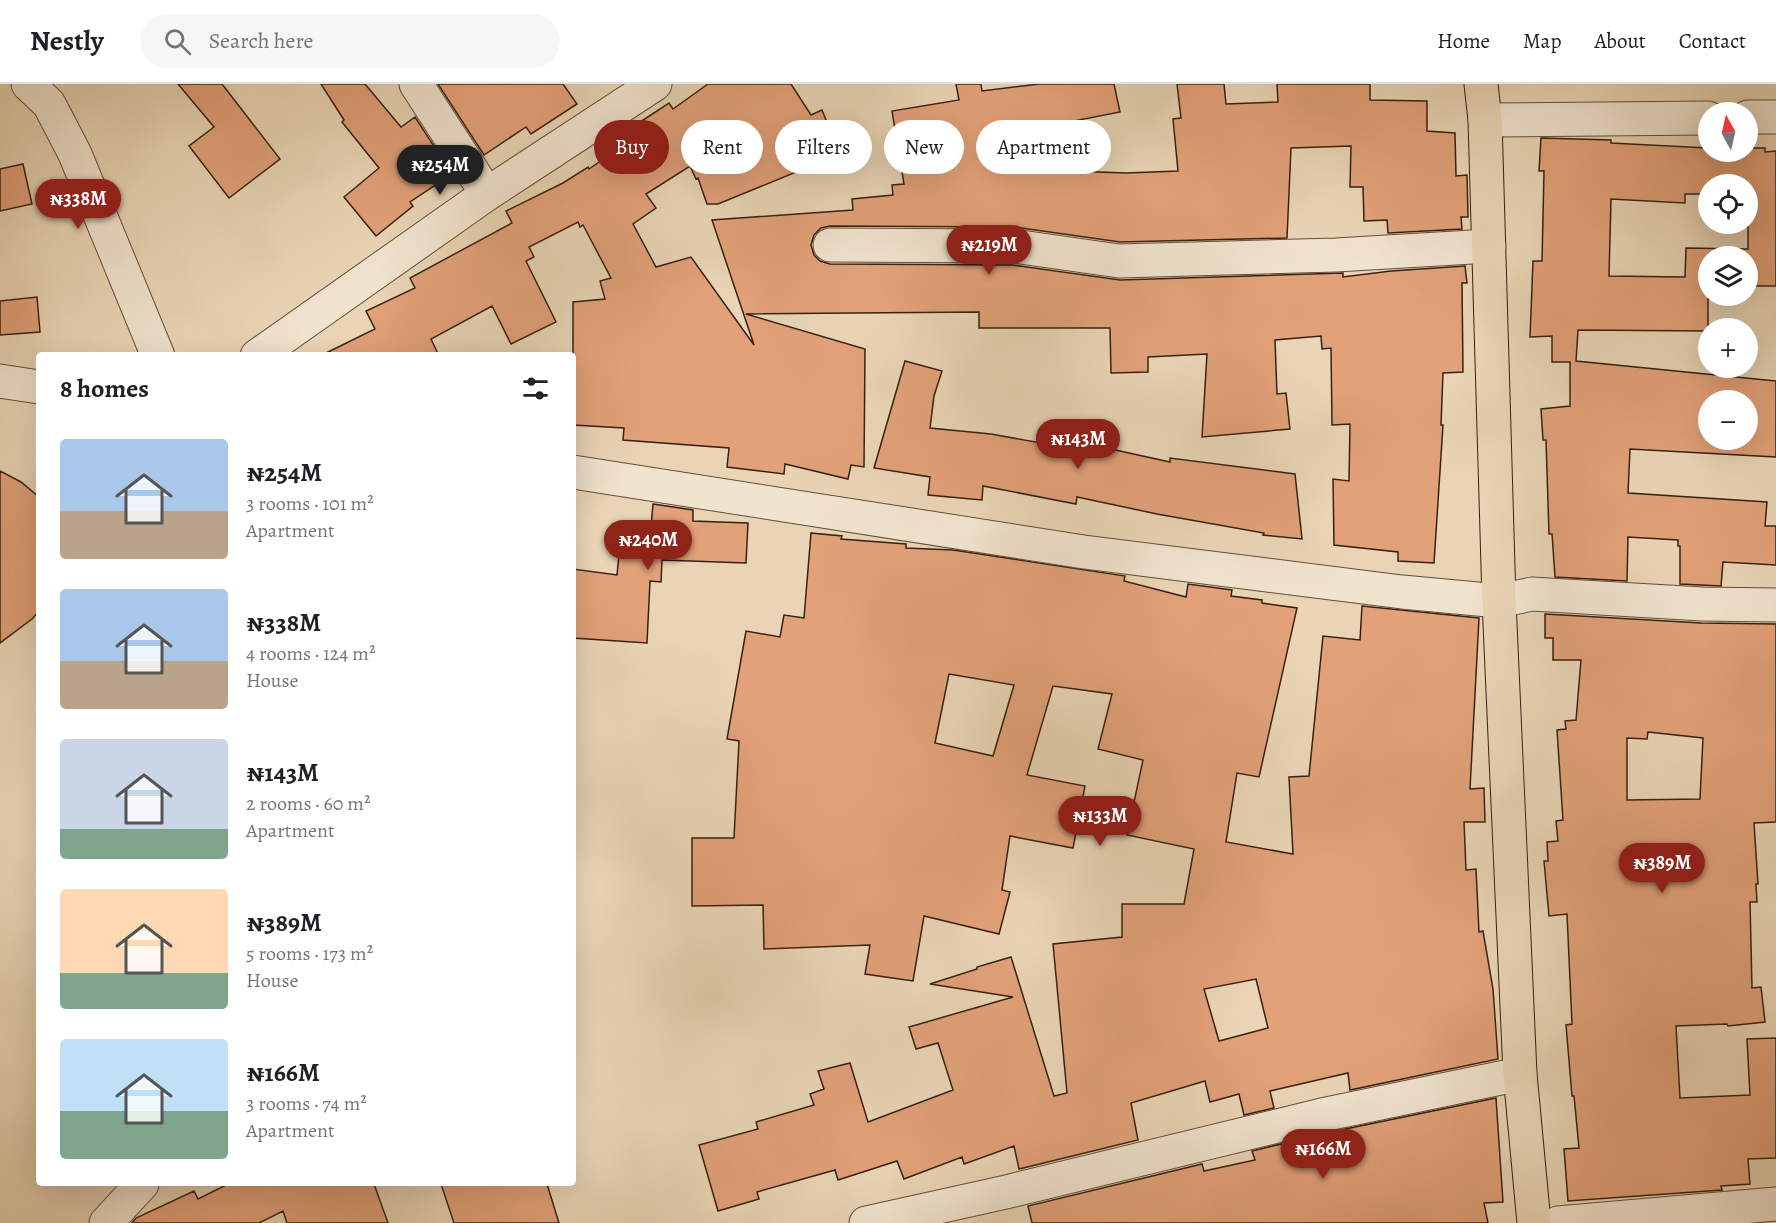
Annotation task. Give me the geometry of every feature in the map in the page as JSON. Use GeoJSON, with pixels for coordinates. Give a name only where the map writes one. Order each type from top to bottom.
{"type":"FeatureCollection","features":[{"type":"Feature","properties":{"kind":"main road"},"geometry":{"type":"LineString","coordinates":[[1481,84],[1485,120],[1499,600],[1520,1074],[1534,1223]]}},
{"type":"Feature","properties":{"kind":"street"},"geometry":{"type":"LineString","coordinates":[[28,84],[49,104],[75,154],[156,352]]}},
{"type":"Feature","properties":{"kind":"street"},"geometry":{"type":"LineString","coordinates":[[416,84],[487,194]]}},
{"type":"Feature","properties":{"kind":"street"},"geometry":{"type":"LineString","coordinates":[[263,352],[487,194],[655,84]]}},
{"type":"Feature","properties":{"kind":"street"},"geometry":{"type":"LineString","coordinates":[[1485,120],[1698,117]]}},
{"type":"Feature","properties":{"kind":"street"},"geometry":{"type":"LineString","coordinates":[[1758,117],[1776,117]]}},
{"type":"Feature","properties":{"kind":"street"},"geometry":{"type":"LineString","coordinates":[[830,245],[1014,246],[1119,261],[1336,255],[1489,246]]}},
{"type":"Feature","properties":{"kind":"street"},"geometry":{"type":"LineString","coordinates":[[0,381],[36,387]]}},
{"type":"Feature","properties":{"kind":"street"},"geometry":{"type":"LineString","coordinates":[[576,472],[1084,552],[1402,592],[1499,600],[1532,594],[1702,604],[1776,605]]}},
{"type":"Feature","properties":{"kind":"street"},"geometry":{"type":"LineString","coordinates":[[866,1223],[1006,1192],[1322,1115],[1520,1074]]}},
{"type":"Feature","properties":{"kind":"street"},"geometry":{"type":"LineString","coordinates":[[101,1223],[133,1186]]}},
{"type":"Feature","properties":{"kind":"street"},"geometry":{"type":"LineString","coordinates":[[106,1223],[140,1186]]}},
{"type":"Feature","properties":{"kind":"street"},"geometry":{"type":"LineString","coordinates":[[1558,1223],[1776,1204]]}},
{"type":"Feature","properties":{"kind":"building"},"geometry":{"type":"Polygon","coordinates":[[[178,84],[222,84],[280,159],[229,198],[189,146],[214,127],[178,84]]]}},
{"type":"Feature","properties":{"kind":"building"},"geometry":{"type":"Polygon","coordinates":[[[321,84],[365,84],[401,127],[415,117],[452,174],[410,202],[413,206],[376,236],[344,197],[379,168],[342,122],[344,120],[321,84]]]}},
{"type":"Feature","properties":{"kind":"building"},"geometry":{"type":"Polygon","coordinates":[[[438,84],[563,84],[577,104],[531,134],[526,127],[484,155],[438,84]]]}},
{"type":"Feature","properties":{"kind":"building"},"geometry":{"type":"Polygon","coordinates":[[[708,84],[791,84],[811,115],[822,110],[826,120],[775,120],[775,174],[791,174],[718,204],[707,204],[698,178],[696,179],[694,174],[763,174],[763,120],[681,120],[681,172],[646,194],[656,208],[633,224],[656,267],[691,257],[754,345],[712,220],[853,210],[852,199],[893,195],[892,185],[904,184],[902,174],[964,174],[964,120],[893,120],[892,111],[959,100],[956,84],[981,84],[982,91],[1039,84],[1114,84],[1120,112],[1079,120],[976,120],[976,174],[1111,174],[1178,171],[1173,119],[1181,118],[1177,84],[1224,84],[1226,104],[1278,102],[1277,84],[1370,84],[1370,100],[1427,101],[1427,131],[1455,133],[1456,176],[1467,175],[1468,217],[1461,217],[1462,229],[1388,233],[1387,220],[1364,221],[1363,187],[1350,187],[1351,146],[1291,148],[1287,238],[1120,242],[1014,227],[830,226],[821,228],[814,235],[811,245],[814,255],[820,261],[830,264],[1013,265],[1120,280],[1343,273],[1343,277],[1465,266],[1467,283],[1462,283],[1463,372],[1443,373],[1441,425],[1443,425],[1434,563],[1398,561],[1398,552],[1334,545],[1333,479],[1349,481],[1350,424],[1332,425],[1331,348],[1322,349],[1321,336],[1275,340],[1277,394],[1286,393],[1290,429],[1202,437],[1207,354],[1148,357],[1148,372],[1111,373],[1110,328],[979,328],[979,312],[746,314],[865,349],[864,467],[851,465],[848,479],[785,464],[784,474],[727,467],[729,448],[623,440],[624,428],[576,425],[573,302],[605,299],[600,281],[611,278],[583,225],[580,227],[578,222],[529,247],[534,257],[526,261],[556,322],[511,344],[492,306],[431,339],[437,352],[328,352],[375,329],[366,311],[415,288],[410,278],[512,223],[506,211],[563,183],[588,167],[589,169],[594,166],[594,174],[669,174],[669,120],[643,120],[669,103],[673,109],[708,84]]]}},
{"type":"Feature","properties":{"kind":"building"},"geometry":{"type":"Polygon","coordinates":[[[1541,138],[1611,140],[1611,143],[1698,147],[1698,162],[1758,162],[1758,148],[1765,148],[1765,152],[1776,151],[1776,286],[1758,286],[1758,246],[1748,246],[1748,234],[1758,234],[1758,174],[1698,174],[1698,194],[1685,194],[1685,203],[1611,199],[1609,276],[1685,277],[1686,248],[1698,248],[1698,306],[1708,306],[1708,318],[1698,318],[1698,331],[1578,330],[1576,361],[1698,373],[1698,378],[1746,378],[1776,381],[1776,457],[1630,449],[1628,493],[1767,502],[1765,526],[1776,526],[1776,565],[1723,562],[1721,586],[1680,584],[1678,540],[1628,537],[1627,581],[1555,577],[1552,534],[1549,534],[1546,440],[1543,440],[1541,409],[1570,406],[1570,362],[1552,362],[1552,336],[1530,337],[1533,261],[1542,261],[1544,171],[1539,171],[1541,138]]]}},
{"type":"Feature","properties":{"kind":"building"},"geometry":{"type":"Polygon","coordinates":[[[23,164],[32,204],[0,211],[0,169],[23,164]]]}},
{"type":"Feature","properties":{"kind":"building"},"geometry":{"type":"Polygon","coordinates":[[[37,297],[40,332],[0,335],[0,301],[37,297]]]}},
{"type":"Feature","properties":{"kind":"building"},"geometry":{"type":"Polygon","coordinates":[[[905,361],[942,371],[934,396],[930,428],[991,434],[1063,447],[1065,439],[1170,462],[1170,458],[1295,474],[1302,539],[1263,535],[1264,533],[1077,497],[1076,504],[983,486],[982,500],[928,495],[930,477],[874,468],[905,361]]]}},
{"type":"Feature","properties":{"kind":"building"},"geometry":{"type":"Polygon","coordinates":[[[0,471],[21,482],[36,494],[36,614],[0,643],[0,471]]]}},
{"type":"Feature","properties":{"kind":"building"},"geometry":{"type":"Polygon","coordinates":[[[653,504],[693,510],[693,521],[748,523],[746,563],[662,560],[661,582],[650,581],[647,643],[576,638],[576,569],[617,575],[622,524],[651,527],[653,504]]]}},
{"type":"Feature","properties":{"kind":"building"},"geometry":{"type":"Polygon","coordinates":[[[811,533],[842,536],[841,539],[906,544],[906,548],[953,550],[1125,576],[1124,581],[1186,597],[1188,584],[1232,590],[1231,596],[1297,608],[1259,777],[1237,773],[1226,842],[1293,854],[1289,777],[1309,776],[1323,636],[1360,640],[1362,606],[1479,618],[1470,789],[1484,788],[1485,822],[1464,822],[1466,870],[1476,869],[1479,932],[1483,931],[1493,989],[1498,1059],[1350,1090],[1348,1073],[1270,1091],[1274,1108],[1244,1115],[1239,1094],[1210,1102],[1205,1081],[1131,1103],[1138,1140],[1019,1169],[1014,1146],[964,1164],[962,1157],[904,1179],[897,1161],[838,1180],[835,1170],[757,1192],[759,1199],[718,1211],[699,1145],[758,1129],[756,1122],[814,1105],[810,1094],[824,1089],[818,1071],[850,1063],[868,1122],[953,1090],[938,1043],[916,1049],[909,1027],[1013,997],[930,984],[977,969],[977,967],[1011,957],[1054,1096],[1067,1093],[1053,944],[1122,937],[1122,904],[1184,904],[1194,849],[1127,835],[1143,760],[1098,749],[1112,694],[1053,686],[1027,775],[1085,786],[1073,848],[1010,836],[1002,890],[1010,892],[999,934],[924,916],[913,981],[865,974],[870,945],[764,949],[763,905],[692,906],[692,838],[734,838],[739,741],[727,739],[746,631],[780,637],[784,615],[804,618],[811,533]],[[949,674],[935,743],[993,756],[1014,685],[949,674]],[[1256,979],[1204,989],[1219,1041],[1268,1028],[1256,979]]]}},
{"type":"Feature","properties":{"kind":"building"},"geometry":{"type":"Polygon","coordinates":[[[1545,614],[1701,623],[1776,624],[1776,822],[1754,823],[1758,884],[1756,884],[1757,902],[1750,902],[1752,988],[1761,987],[1765,1022],[1728,1026],[1727,1024],[1676,1026],[1680,1098],[1750,1095],[1747,1039],[1776,1038],[1776,1158],[1748,1159],[1750,1184],[1721,1186],[1722,1190],[1568,1201],[1564,1149],[1579,1148],[1566,1025],[1572,1024],[1567,914],[1549,916],[1544,861],[1548,861],[1547,842],[1558,841],[1556,821],[1563,820],[1557,730],[1566,729],[1565,721],[1576,720],[1581,660],[1553,660],[1553,638],[1545,638],[1545,614]],[[1648,732],[1647,739],[1627,738],[1627,800],[1700,799],[1703,738],[1648,732]]]}},
{"type":"Feature","properties":{"kind":"building"},"geometry":{"type":"Polygon","coordinates":[[[1496,1098],[1503,1202],[1484,1203],[1488,1223],[1032,1223],[1028,1206],[1202,1164],[1204,1171],[1255,1160],[1252,1151],[1326,1133],[1496,1098]]]}},
{"type":"Feature","properties":{"kind":"building"},"geometry":{"type":"Polygon","coordinates":[[[224,1186],[375,1186],[388,1223],[287,1223],[283,1211],[259,1223],[132,1223],[136,1218],[194,1191],[198,1199],[224,1186]]]}},
{"type":"Feature","properties":{"kind":"building"},"geometry":{"type":"Polygon","coordinates":[[[442,1186],[548,1186],[559,1223],[454,1223],[442,1186]]]}}]}
